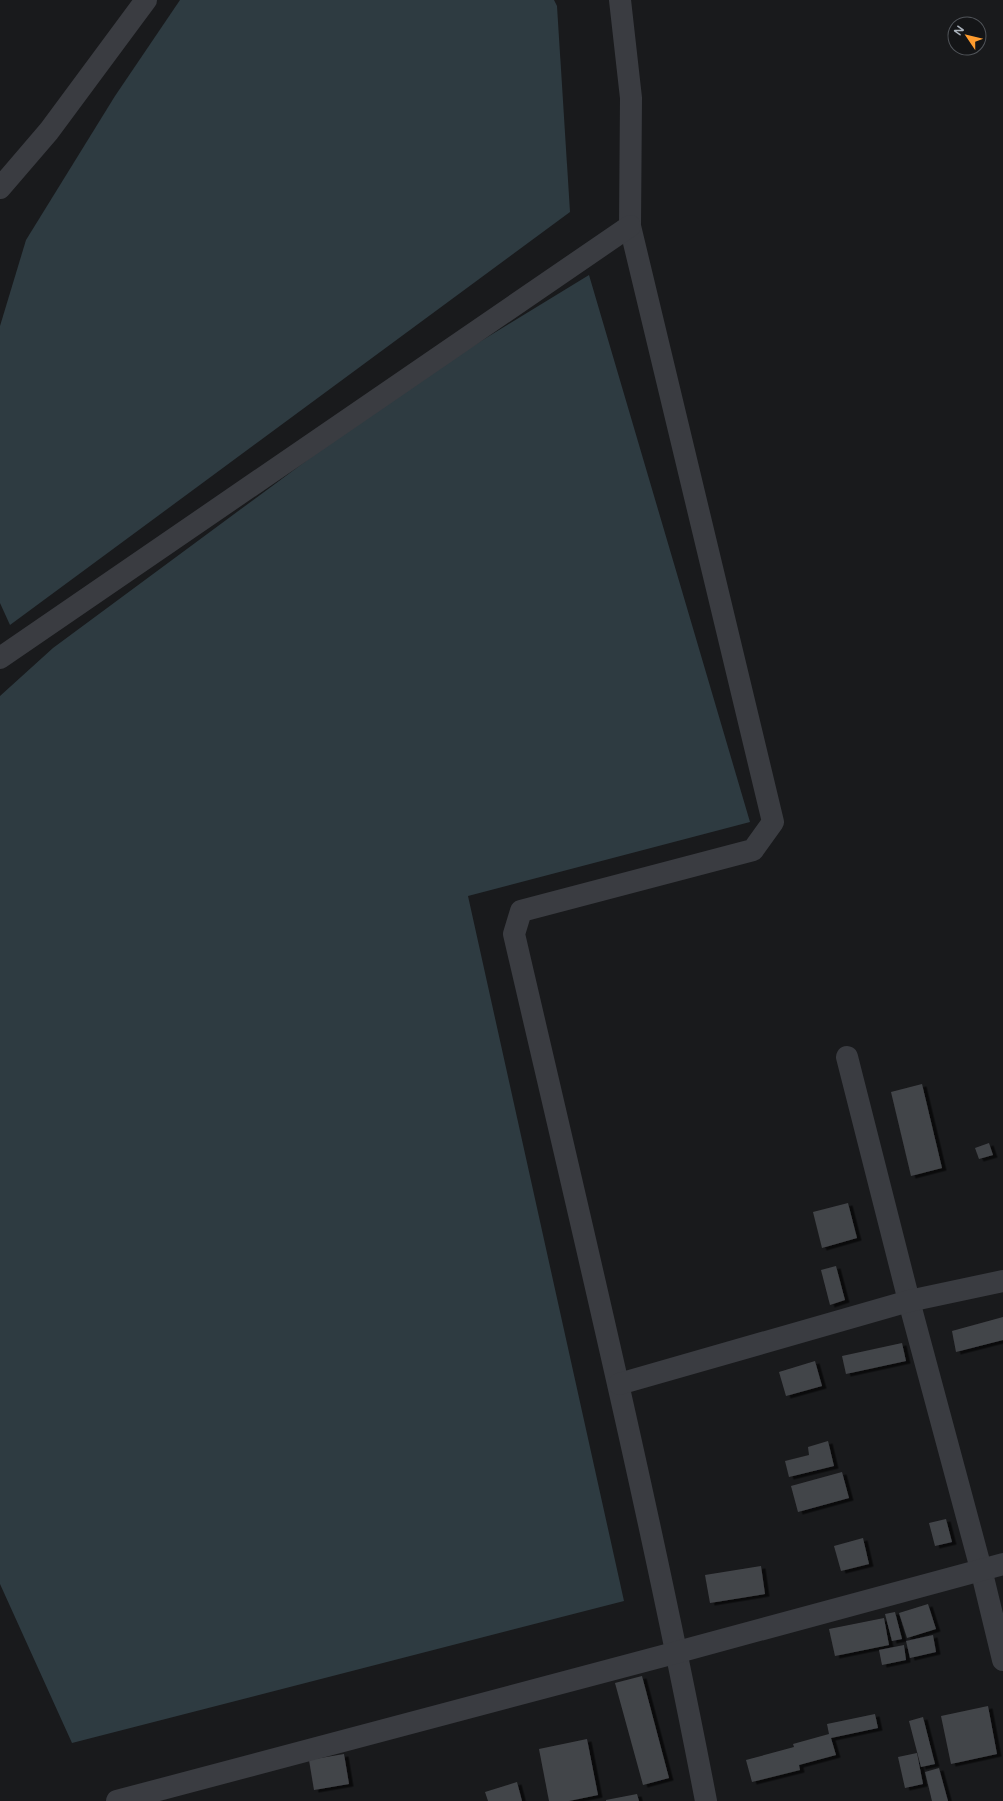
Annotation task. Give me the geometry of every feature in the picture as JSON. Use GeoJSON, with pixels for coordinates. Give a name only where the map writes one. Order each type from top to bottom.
{"type":"FeatureCollection","features":[{"type":"Feature","properties":{"kind":"street"},"geometry":{"type":"LineString","coordinates":[[0,188],[49,131],[146,0]]}},
{"type":"Feature","properties":{"kind":"street"},"geometry":{"type":"LineString","coordinates":[[620,0],[631,98],[630,226],[773,822],[753,850],[521,911],[514,934],[678,1652],[706,1801]]}},
{"type":"Feature","properties":{"kind":"street"},"geometry":{"type":"LineString","coordinates":[[0,658],[630,226]]}},
{"type":"Feature","properties":{"kind":"street"},"geometry":{"type":"LineString","coordinates":[[848,1057],[908,1302],[981,1569],[1003,1660]]}},
{"type":"Feature","properties":{"kind":"street"},"geometry":{"type":"LineString","coordinates":[[618,1384],[908,1302],[1003,1280]]}},
{"type":"Feature","properties":{"kind":"street"},"geometry":{"type":"LineString","coordinates":[[117,1801],[164,1795],[678,1652],[1003,1564]]}},
{"type":"Feature","properties":{"kind":"shaded area"},"geometry":{"type":"Polygon","coordinates":[[[180,0],[554,0],[557,6],[570,212],[10,625],[0,603],[0,326],[26,240],[115,96],[180,0]]]}},
{"type":"Feature","properties":{"kind":"shaded area"},"geometry":{"type":"Polygon","coordinates":[[[589,275],[750,822],[468,896],[624,1601],[72,1743],[0,1584],[0,696],[53,648],[406,387],[589,275]]]}},
{"type":"Feature","properties":{"kind":"building"},"geometry":{"type":"Polygon","coordinates":[[[922,1084],[942,1168],[911,1176],[891,1092],[922,1084]]]}},
{"type":"Feature","properties":{"kind":"building"},"geometry":{"type":"Polygon","coordinates":[[[989,1143],[993,1155],[979,1159],[975,1148],[989,1143]]]}},
{"type":"Feature","properties":{"kind":"building"},"geometry":{"type":"Polygon","coordinates":[[[848,1203],[857,1238],[822,1248],[813,1212],[848,1203]]]}},
{"type":"Feature","properties":{"kind":"building"},"geometry":{"type":"Polygon","coordinates":[[[836,1266],[845,1300],[830,1305],[821,1270],[836,1266]]]}},
{"type":"Feature","properties":{"kind":"building"},"geometry":{"type":"Polygon","coordinates":[[[1003,1317],[1003,1340],[956,1352],[952,1331],[1003,1317]]]}},
{"type":"Feature","properties":{"kind":"building"},"geometry":{"type":"Polygon","coordinates":[[[902,1343],[906,1361],[846,1374],[842,1356],[902,1343]]]}},
{"type":"Feature","properties":{"kind":"building"},"geometry":{"type":"Polygon","coordinates":[[[815,1361],[822,1386],[786,1396],[779,1372],[815,1361]]]}},
{"type":"Feature","properties":{"kind":"building"},"geometry":{"type":"Polygon","coordinates":[[[828,1441],[834,1466],[789,1477],[785,1461],[809,1455],[808,1447],[828,1441]]]}},
{"type":"Feature","properties":{"kind":"building"},"geometry":{"type":"Polygon","coordinates":[[[842,1472],[849,1498],[798,1512],[791,1486],[842,1472]]]}},
{"type":"Feature","properties":{"kind":"building"},"geometry":{"type":"Polygon","coordinates":[[[946,1519],[952,1542],[935,1546],[929,1523],[946,1519]]]}},
{"type":"Feature","properties":{"kind":"building"},"geometry":{"type":"Polygon","coordinates":[[[863,1538],[869,1564],[841,1571],[834,1546],[863,1538]]]}},
{"type":"Feature","properties":{"kind":"building"},"geometry":{"type":"Polygon","coordinates":[[[761,1566],[765,1594],[710,1603],[705,1575],[761,1566]]]}},
{"type":"Feature","properties":{"kind":"building"},"geometry":{"type":"Polygon","coordinates":[[[928,1604],[936,1629],[907,1638],[899,1613],[928,1604]]]}},
{"type":"Feature","properties":{"kind":"building"},"geometry":{"type":"Polygon","coordinates":[[[895,1612],[902,1639],[892,1641],[885,1614],[895,1612]]]}},
{"type":"Feature","properties":{"kind":"building"},"geometry":{"type":"Polygon","coordinates":[[[884,1618],[889,1645],[835,1656],[829,1629],[884,1618]]]}},
{"type":"Feature","properties":{"kind":"building"},"geometry":{"type":"Polygon","coordinates":[[[933,1635],[936,1652],[910,1658],[906,1641],[933,1635]]]}},
{"type":"Feature","properties":{"kind":"building"},"geometry":{"type":"Polygon","coordinates":[[[904,1645],[906,1660],[882,1665],[879,1650],[904,1645]]]}},
{"type":"Feature","properties":{"kind":"building"},"geometry":{"type":"Polygon","coordinates":[[[642,1676],[669,1778],[643,1785],[615,1683],[642,1676]]]}},
{"type":"Feature","properties":{"kind":"building"},"geometry":{"type":"Polygon","coordinates":[[[988,1706],[997,1754],[951,1764],[941,1716],[988,1706]]]}},
{"type":"Feature","properties":{"kind":"building"},"geometry":{"type":"Polygon","coordinates":[[[875,1714],[878,1728],[831,1738],[836,1755],[799,1765],[800,1770],[752,1782],[746,1760],[794,1747],[793,1744],[829,1734],[827,1724],[875,1714]]]}},
{"type":"Feature","properties":{"kind":"building"},"geometry":{"type":"Polygon","coordinates":[[[923,1717],[935,1764],[921,1767],[909,1721],[923,1717]]]}},
{"type":"Feature","properties":{"kind":"building"},"geometry":{"type":"Polygon","coordinates":[[[587,1739],[598,1795],[569,1801],[549,1801],[539,1749],[587,1739]]]}},
{"type":"Feature","properties":{"kind":"building"},"geometry":{"type":"Polygon","coordinates":[[[917,1753],[923,1784],[905,1788],[898,1757],[917,1753]]]}},
{"type":"Feature","properties":{"kind":"building"},"geometry":{"type":"Polygon","coordinates":[[[344,1754],[349,1784],[314,1790],[309,1760],[344,1754]]]}},
{"type":"Feature","properties":{"kind":"building"},"geometry":{"type":"Polygon","coordinates":[[[939,1768],[948,1801],[932,1801],[925,1772],[939,1768]]]}},
{"type":"Feature","properties":{"kind":"building"},"geometry":{"type":"Polygon","coordinates":[[[517,1782],[522,1801],[488,1801],[485,1792],[517,1782]]]}},
{"type":"Feature","properties":{"kind":"building"},"geometry":{"type":"Polygon","coordinates":[[[637,1794],[639,1801],[606,1801],[606,1800],[637,1794]]]}}]}
